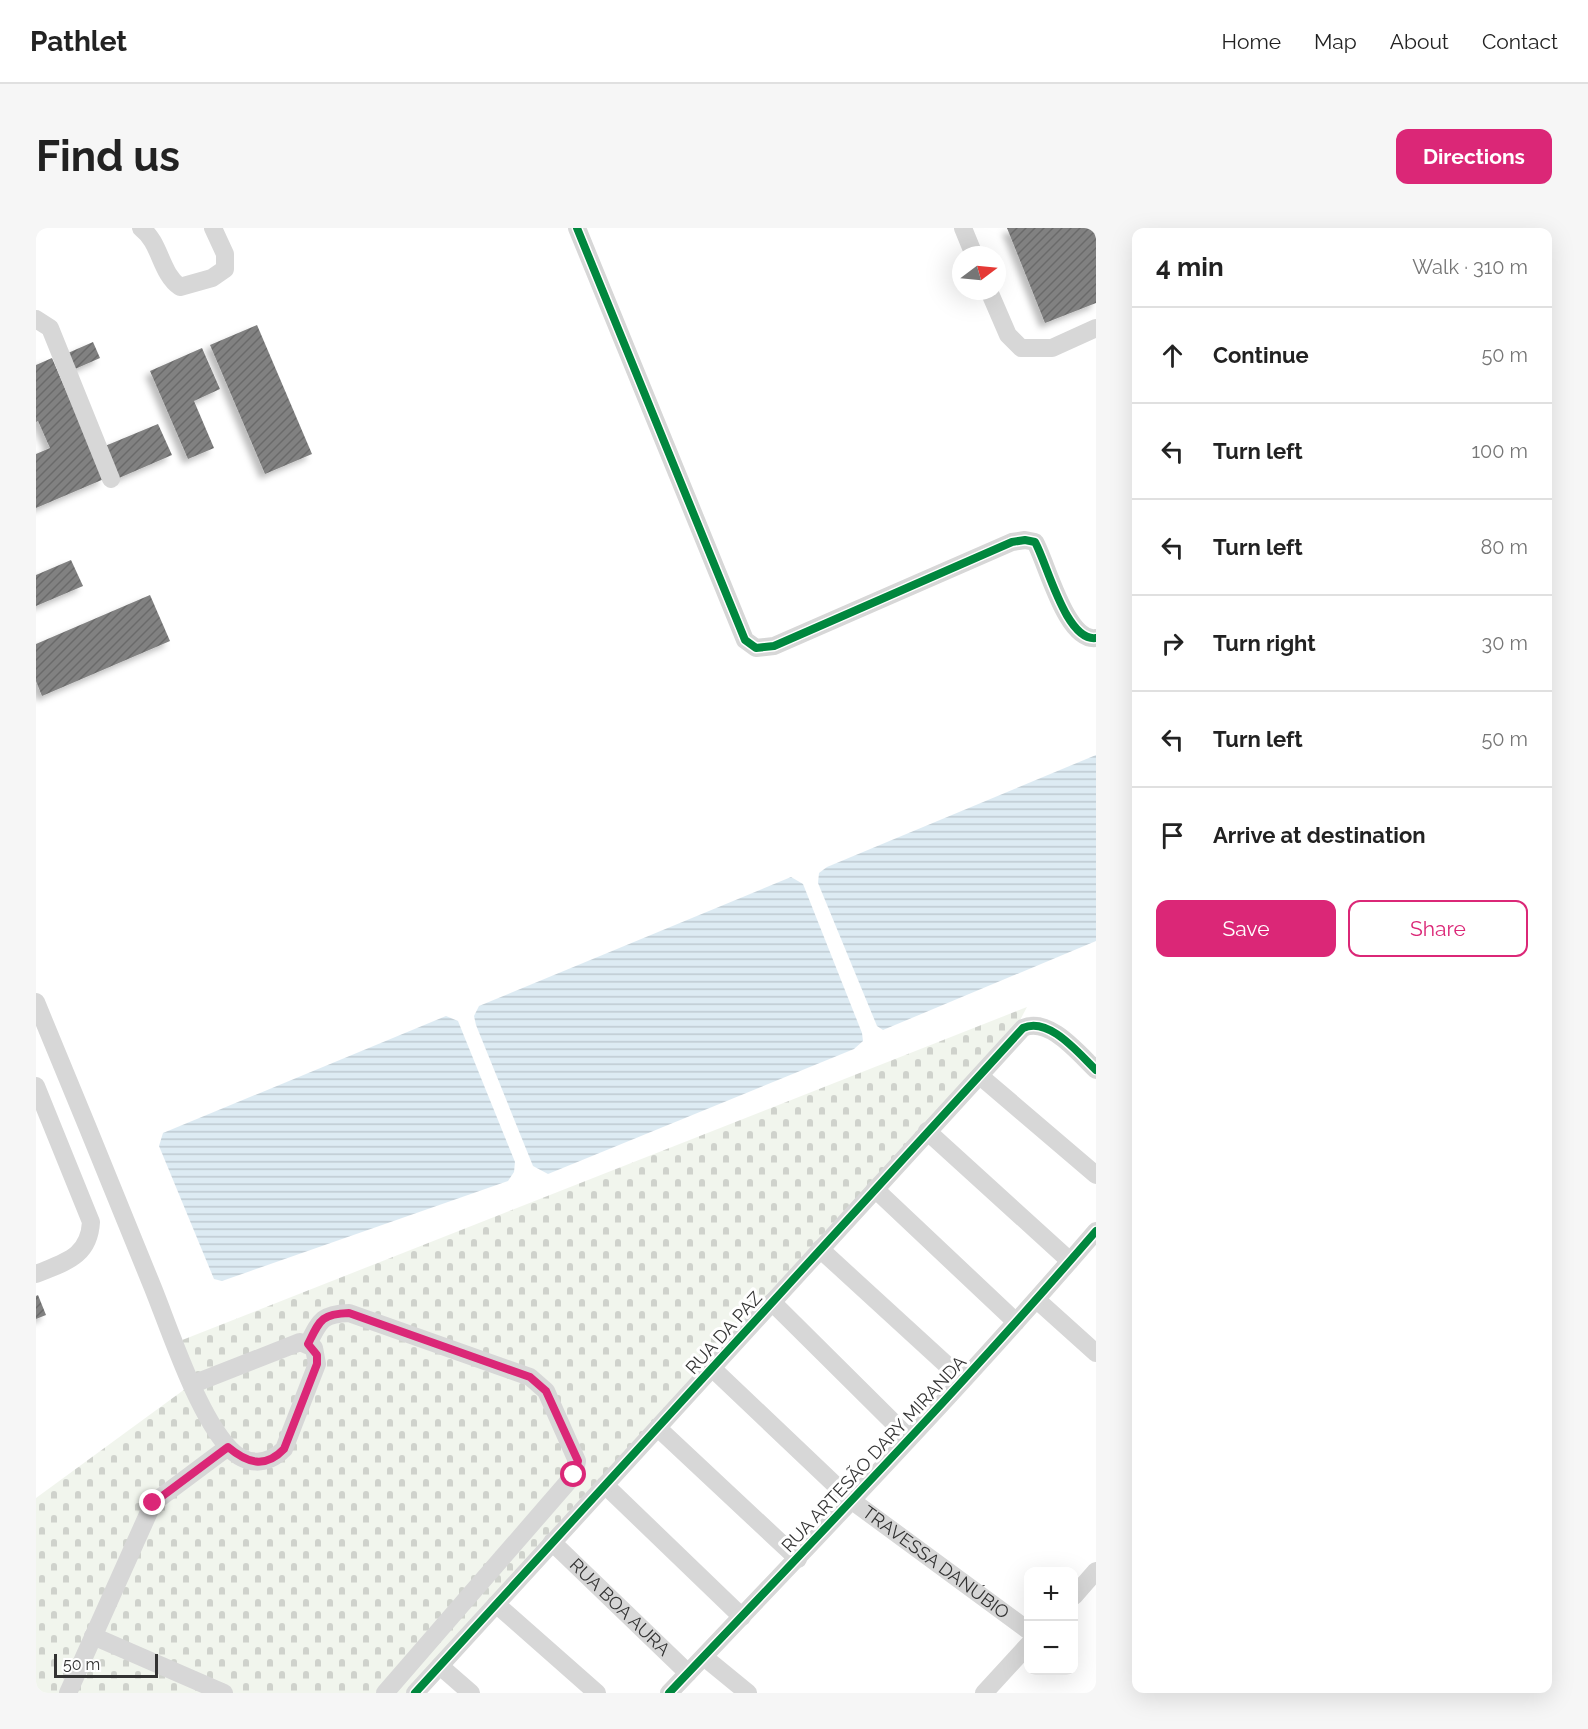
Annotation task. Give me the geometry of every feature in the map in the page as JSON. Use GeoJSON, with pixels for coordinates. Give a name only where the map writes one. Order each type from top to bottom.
{"type":"FeatureCollection","features":[{"type":"Feature","properties":{"kind":"street"},"geometry":{"type":"LineString","coordinates":[[141,228],[153,239],[170,275],[180,287],[212,278],[225,269],[225,254],[213,228]]}},
{"type":"Feature","properties":{"kind":"street"},"geometry":{"type":"LineString","coordinates":[[577,228],[745,640],[756,648],[774,646],[1012,542],[1025,540],[1035,543],[1045,560],[1051,582],[1068,619],[1083,634],[1096,638]]}},
{"type":"Feature","properties":{"kind":"street"},"geometry":{"type":"LineString","coordinates":[[963,228],[970,246]]}},
{"type":"Feature","properties":{"kind":"street"},"geometry":{"type":"LineString","coordinates":[[993,300],[1008,335],[1021,348],[1052,348],[1096,328]]}},
{"type":"Feature","properties":{"kind":"street"},"geometry":{"type":"LineString","coordinates":[[36,319],[50,328],[111,479]]}},
{"type":"Feature","properties":{"kind":"street"},"geometry":{"type":"LineString","coordinates":[[36,1002],[193,1384],[208,1415],[228,1447],[240,1457],[253,1462],[264,1462],[276,1457],[284,1449],[317,1364],[317,1355],[308,1344]]}},
{"type":"Feature","properties":{"kind":"street","name":"RUA DA PAZ"},"geometry":{"type":"LineString","coordinates":[[415,1693],[552,1542],[659,1429],[927,1131],[1023,1029],[1029,1026],[1041,1026],[1065,1041],[1096,1070]]}},
{"type":"Feature","properties":{"kind":"street"},"geometry":{"type":"LineString","coordinates":[[980,1076],[1096,1175]]}},
{"type":"Feature","properties":{"kind":"street"},"geometry":{"type":"LineString","coordinates":[[36,1086],[91,1222],[87,1245],[80,1252],[36,1274]]}},
{"type":"Feature","properties":{"kind":"street"},"geometry":{"type":"LineString","coordinates":[[927,1131],[1070,1262]]}},
{"type":"Feature","properties":{"kind":"street"},"geometry":{"type":"LineString","coordinates":[[875,1189],[1016,1322]]}},
{"type":"Feature","properties":{"kind":"street","name":"RUA ARTESÃO DARY MIRANDA"},"geometry":{"type":"LineString","coordinates":[[669,1693],[798,1559],[1037,1300],[1096,1231]]}},
{"type":"Feature","properties":{"kind":"street"},"geometry":{"type":"LineString","coordinates":[[820,1249],[962,1379]]}},
{"type":"Feature","properties":{"kind":"street"},"geometry":{"type":"LineString","coordinates":[[1037,1300],[1096,1353]]}},
{"type":"Feature","properties":{"kind":"street"},"geometry":{"type":"LineString","coordinates":[[772,1302],[909,1438]]}},
{"type":"Feature","properties":{"kind":"street"},"geometry":{"type":"LineString","coordinates":[[308,1344],[320,1320],[332,1314],[349,1313],[530,1377],[546,1391],[578,1461],[574,1475],[385,1693]]}},
{"type":"Feature","properties":{"kind":"street"},"geometry":{"type":"LineString","coordinates":[[193,1384],[291,1345],[308,1344]]}},
{"type":"Feature","properties":{"kind":"street","name":"TRAVESSA DANÚBIO"},"geometry":{"type":"LineString","coordinates":[[712,1368],[851,1500],[1024,1627]]}},
{"type":"Feature","properties":{"kind":"street"},"geometry":{"type":"LineString","coordinates":[[659,1429],[798,1559]]}},
{"type":"Feature","properties":{"kind":"street"},"geometry":{"type":"LineString","coordinates":[[68,1693],[153,1503],[228,1447]]}},
{"type":"Feature","properties":{"kind":"street"},"geometry":{"type":"LineString","coordinates":[[605,1485],[742,1617]]}},
{"type":"Feature","properties":{"kind":"street","name":"RUA BOA AURA"},"geometry":{"type":"LineString","coordinates":[[552,1542],[688,1673]]}},
{"type":"Feature","properties":{"kind":"street"},"geometry":{"type":"LineString","coordinates":[[1078,1591],[1096,1571]]}},
{"type":"Feature","properties":{"kind":"street"},"geometry":{"type":"LineString","coordinates":[[496,1604],[597,1693]]}},
{"type":"Feature","properties":{"kind":"street"},"geometry":{"type":"LineString","coordinates":[[93,1636],[224,1693]]}},
{"type":"Feature","properties":{"kind":"street"},"geometry":{"type":"LineString","coordinates":[[984,1693],[1024,1649]]}},
{"type":"Feature","properties":{"kind":"street"},"geometry":{"type":"LineString","coordinates":[[704,1657],[748,1693]]}},
{"type":"Feature","properties":{"kind":"street"},"geometry":{"type":"LineString","coordinates":[[440,1666],[471,1693]]}},
{"type":"Feature","properties":{"kind":"green space"},"geometry":{"type":"Polygon","coordinates":[[[1027,1007],[1019,1022],[406,1693],[36,1693],[36,1498],[185,1389],[167,1346],[1027,1007]]]}},
{"type":"Feature","properties":{"kind":"shaded area"},"geometry":{"type":"Polygon","coordinates":[[[1096,755],[1096,941],[883,1030],[877,1026],[818,883],[819,873],[827,867],[1096,755]]]}},
{"type":"Feature","properties":{"kind":"shaded area"},"geometry":{"type":"Polygon","coordinates":[[[791,877],[803,884],[862,1033],[863,1041],[854,1049],[548,1174],[533,1166],[476,1025],[474,1016],[479,1006],[791,877]]]}},
{"type":"Feature","properties":{"kind":"shaded area"},"geometry":{"type":"Polygon","coordinates":[[[446,1016],[458,1021],[515,1162],[514,1172],[508,1181],[222,1281],[214,1279],[159,1146],[163,1133],[446,1016]]]}},
{"type":"Feature","properties":{"kind":"building"},"geometry":{"type":"Polygon","coordinates":[[[1007,228],[1096,228],[1096,303],[1045,323],[1007,228]]]}},
{"type":"Feature","properties":{"kind":"building"},"geometry":{"type":"Polygon","coordinates":[[[257,325],[312,454],[265,474],[210,345],[257,325]]]}},
{"type":"Feature","properties":{"kind":"building"},"geometry":{"type":"Polygon","coordinates":[[[93,342],[100,358],[75,369],[68,353],[93,342]]]}},
{"type":"Feature","properties":{"kind":"building"},"geometry":{"type":"Polygon","coordinates":[[[202,348],[220,389],[194,401],[214,448],[188,459],[150,371],[202,348]]]}},
{"type":"Feature","properties":{"kind":"building"},"geometry":{"type":"Polygon","coordinates":[[[52,358],[104,479],[36,508],[36,454],[50,448],[38,421],[36,422],[36,365],[52,358]]]}},
{"type":"Feature","properties":{"kind":"building"},"geometry":{"type":"Polygon","coordinates":[[[158,424],[172,455],[119,478],[105,446],[158,424]]]}},
{"type":"Feature","properties":{"kind":"building"},"geometry":{"type":"Polygon","coordinates":[[[71,560],[83,586],[36,606],[36,575],[71,560]]]}},
{"type":"Feature","properties":{"kind":"building"},"geometry":{"type":"Polygon","coordinates":[[[150,595],[170,641],[42,696],[36,681],[36,644],[150,595]]]}},
{"type":"Feature","properties":{"kind":"building"},"geometry":{"type":"Polygon","coordinates":[[[38,1295],[46,1315],[36,1319],[36,1296],[38,1295]]]}},
{"type":"Feature","properties":{"kind":"cycle path"},"geometry":{"type":"LineString","coordinates":[[577,228],[745,640],[756,648],[774,646],[1012,542],[1025,540],[1035,542],[1059,599],[1076,628],[1085,636],[1096,638]]}},
{"type":"Feature","properties":{"kind":"cycle path"},"geometry":{"type":"LineString","coordinates":[[415,1693],[1023,1028],[1043,1027],[1053,1032],[1063,1038],[1096,1070]]}},
{"type":"Feature","properties":{"kind":"cycle path"},"geometry":{"type":"LineString","coordinates":[[669,1693],[939,1407],[1096,1231]]}},
{"type":"Feature","properties":{"kind":"route"},"geometry":{"type":"LineString","coordinates":[[153,1503],[228,1447],[240,1457],[253,1462],[264,1462],[276,1457],[284,1449],[317,1364],[314,1348],[308,1344],[320,1320],[332,1314],[349,1313],[530,1377],[546,1391],[578,1461],[574,1475]]}}]}
